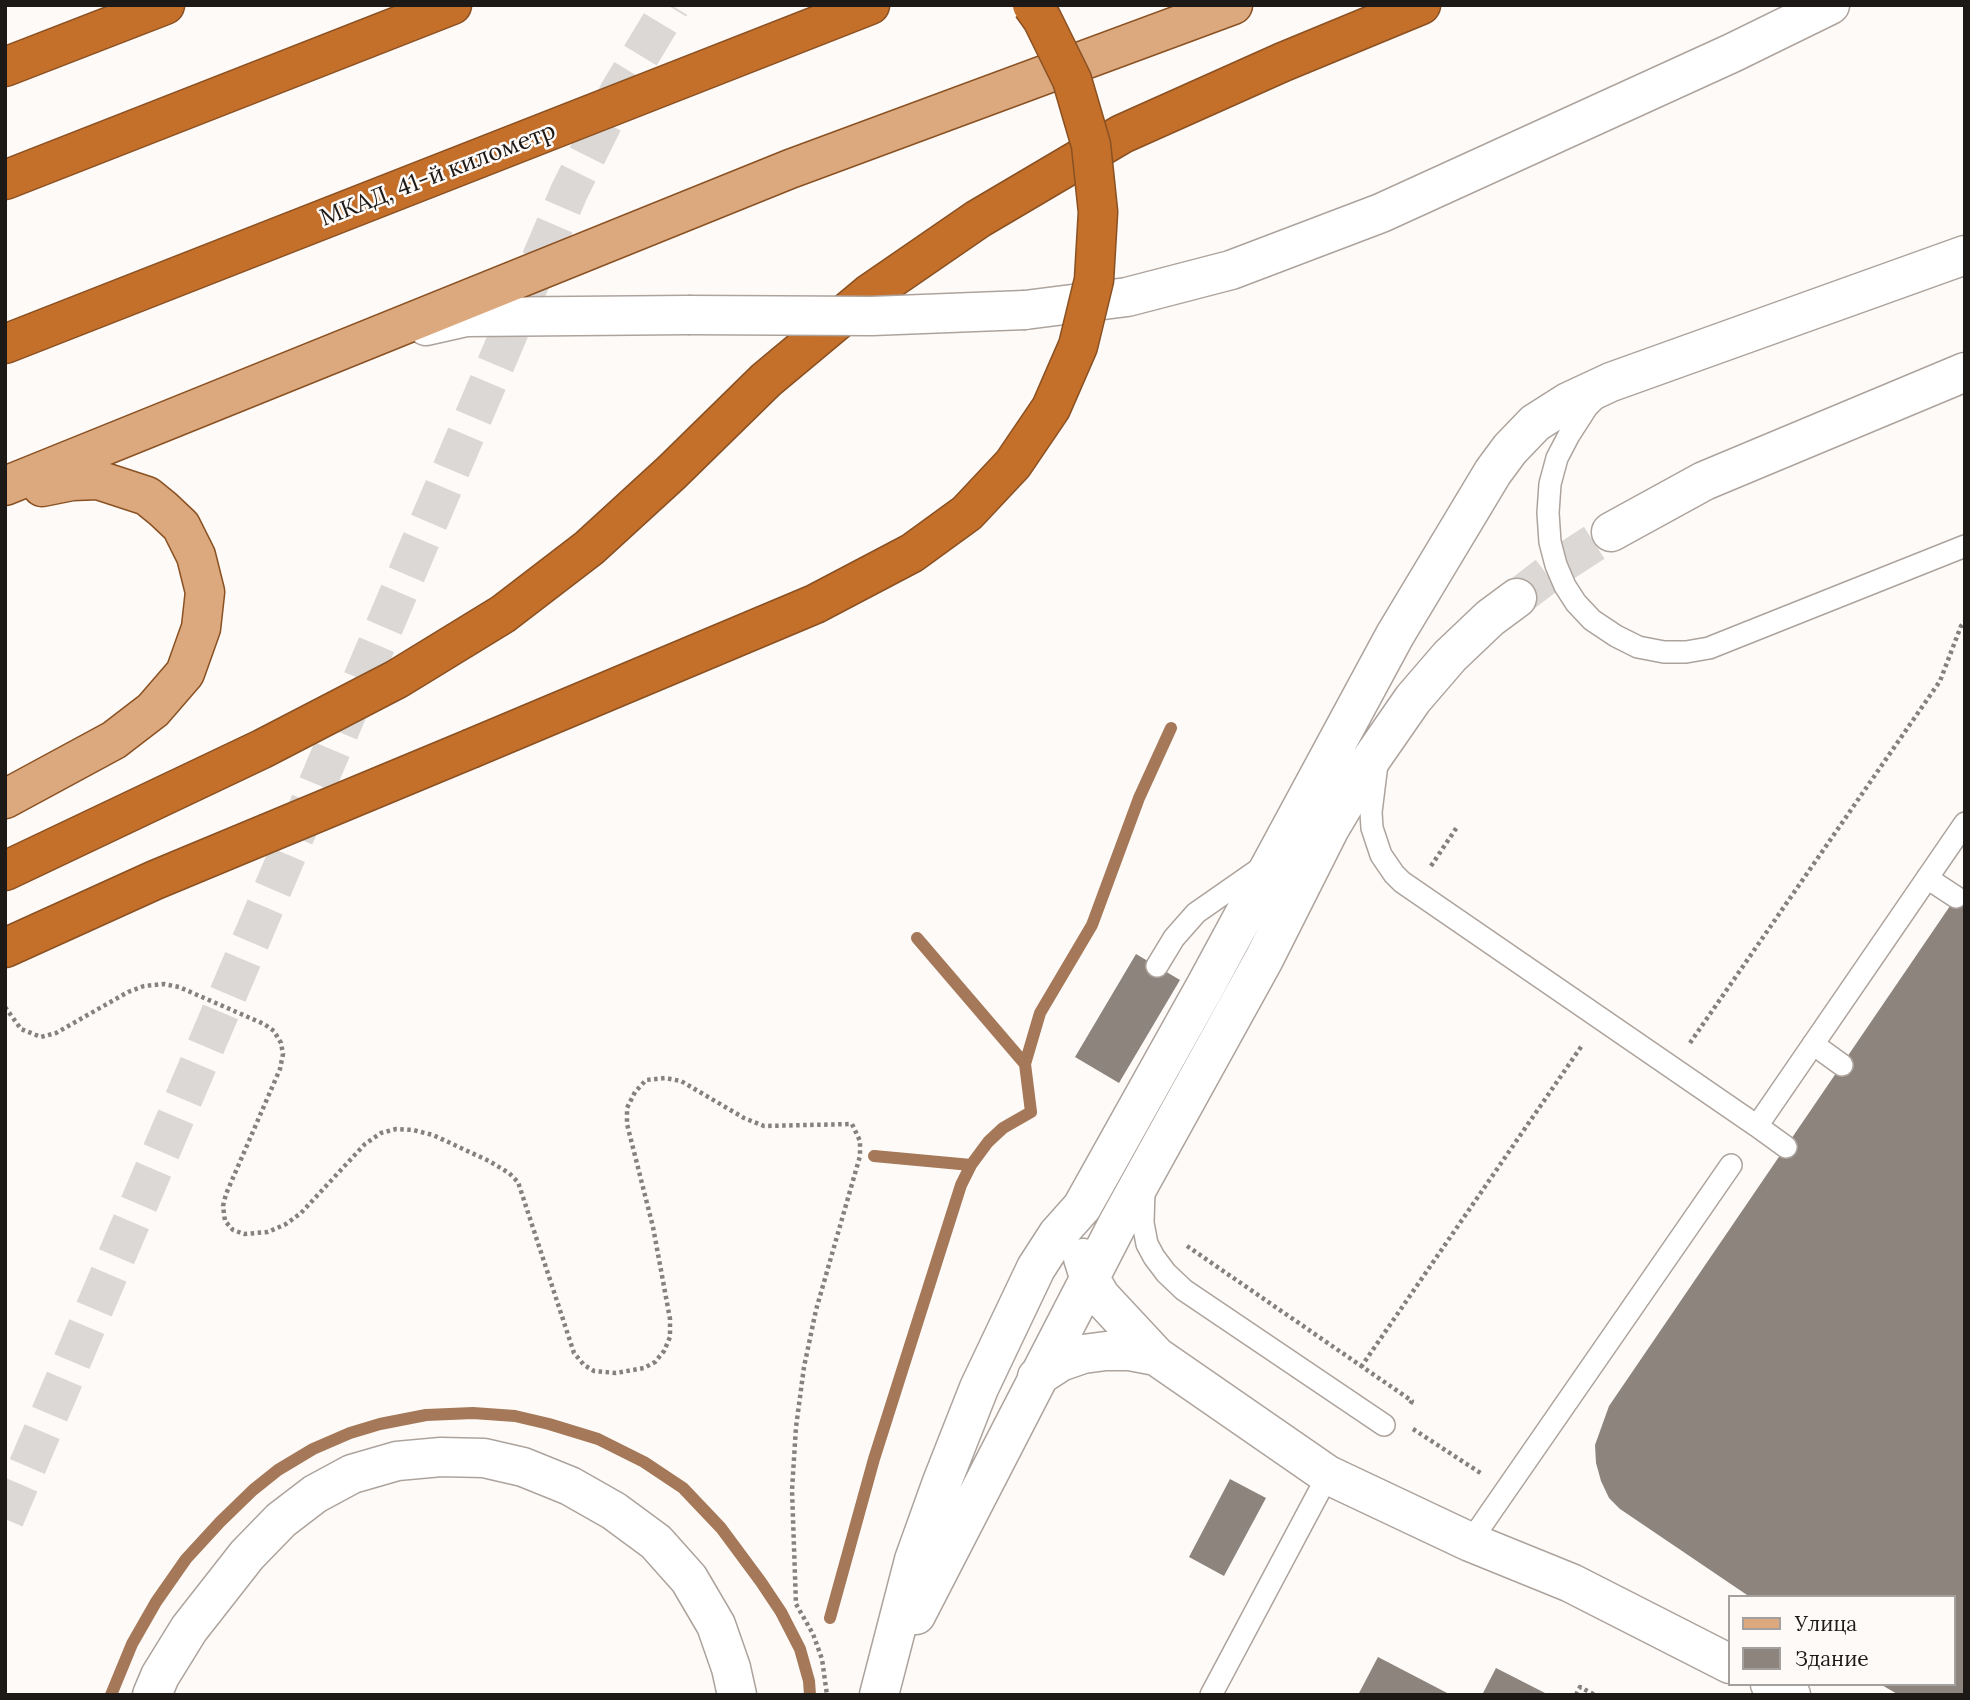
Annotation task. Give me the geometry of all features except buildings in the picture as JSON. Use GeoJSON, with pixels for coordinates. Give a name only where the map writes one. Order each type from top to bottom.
{"type":"FeatureCollection","features":[{"type":"Feature","properties":{"kind":"highway"},"geometry":{"type":"LineString","coordinates":[[5,67],[165,5]]}},
{"type":"Feature","properties":{"kind":"highway"},"geometry":{"type":"LineString","coordinates":[[5,180],[452,5]]}},
{"type":"Feature","properties":{"kind":"highway","name":"МКАД, 41-й километр"},"geometry":{"type":"LineString","coordinates":[[5,344],[870,5]]}},
{"type":"Feature","properties":{"kind":"highway"},"geometry":{"type":"LineString","coordinates":[[5,948],[155,880],[815,604],[912,553],[967,513],[1013,464],[1051,408],[1078,346],[1094,280],[1098,212],[1091,145],[1072,80],[1042,19],[1032,5]]}},
{"type":"Feature","properties":{"kind":"highway"},"geometry":{"type":"LineString","coordinates":[[5,871],[262,750],[397,678],[503,614],[589,548],[766,380],[869,294],[978,219],[1122,134],[1283,62],[1421,5]]}},
{"type":"Feature","properties":{"kind":"main road"},"geometry":{"type":"LineString","coordinates":[[5,486],[790,170],[1233,5]]}},
{"type":"Feature","properties":{"kind":"main road"},"geometry":{"type":"LineString","coordinates":[[5,494],[72,481],[97,480],[147,496],[181,526],[196,556],[205,592],[201,628],[185,673],[153,710],[114,740],[5,799]]}},
{"type":"Feature","properties":{"kind":"street"},"geometry":{"type":"LineString","coordinates":[[376,337],[466,317],[872,316],[1025,310],[1127,297],[1231,270],[1381,213],[1732,53],[1830,5]]}},
{"type":"Feature","properties":{"kind":"street"},"geometry":{"type":"LineString","coordinates":[[881,1687],[914,1560],[942,1482],[979,1388],[1036,1268],[1058,1234],[1082,1207],[1206,985],[1395,635],[1504,457],[1535,423],[1568,402],[1611,382],[1965,255]]}},
{"type":"Feature","properties":{"kind":"street"},"geometry":{"type":"LineString","coordinates":[[1611,532],[1704,481],[1965,372]]}},
{"type":"Feature","properties":{"kind":"street"},"geometry":{"type":"LineString","coordinates":[[881,1687],[1037,1377],[1147,1170],[1264,959],[1330,828],[1378,748],[1413,699],[1450,656],[1490,618],[1517,598]]}},
{"type":"Feature","properties":{"kind":"street"},"geometry":{"type":"LineString","coordinates":[[1082,1207],[1082,1256],[1089,1278],[1101,1297],[1156,1356],[1328,1475],[1470,1542],[1570,1583],[1728,1663]]}},
{"type":"Feature","properties":{"kind":"street"},"geometry":{"type":"LineString","coordinates":[[1037,1377],[1060,1362],[1083,1354],[1130,1351],[1156,1356]]}},
{"type":"Feature","properties":{"kind":"street"},"geometry":{"type":"LineString","coordinates":[[152,1695],[160,1676],[189,1629],[247,1555],[281,1520],[315,1494],[352,1474],[397,1461],[441,1457],[484,1458],[523,1467],[570,1486],[614,1511],[656,1542],[689,1579],[716,1625],[737,1695]]}},
{"type":"Feature","properties":{"kind":"street"},"geometry":{"type":"LineString","coordinates":[[1774,1686],[1791,1695]]}},
{"type":"Feature","properties":{"kind":"lane"},"geometry":{"type":"LineString","coordinates":[[1611,382],[1587,407],[1557,458],[1550,484],[1550,542],[1556,565],[1576,603],[1592,620],[1637,647],[1664,652],[1709,648],[1965,546]]}},
{"type":"Feature","properties":{"kind":"lane"},"geometry":{"type":"LineString","coordinates":[[1378,748],[1371,812],[1373,828],[1381,855],[1402,882],[1786,1147]]}},
{"type":"Feature","properties":{"kind":"lane"},"geometry":{"type":"LineString","coordinates":[[1757,1126],[1965,823]]}},
{"type":"Feature","properties":{"kind":"lane"},"geometry":{"type":"LineString","coordinates":[[1157,966],[1174,938],[1196,913],[1275,858]]}},
{"type":"Feature","properties":{"kind":"lane"},"geometry":{"type":"LineString","coordinates":[[1927,878],[1956,897]]}},
{"type":"Feature","properties":{"kind":"lane"},"geometry":{"type":"LineString","coordinates":[[1813,1044],[1842,1065]]}},
{"type":"Feature","properties":{"kind":"lane"},"geometry":{"type":"LineString","coordinates":[[1470,1542],[1731,1165]]}},
{"type":"Feature","properties":{"kind":"lane"},"geometry":{"type":"LineString","coordinates":[[1147,1170],[1143,1223],[1147,1244],[1166,1273],[1184,1290],[1384,1425]]}},
{"type":"Feature","properties":{"kind":"lane"},"geometry":{"type":"LineString","coordinates":[[1211,1695],[1328,1475]]}},
{"type":"Feature","properties":{"kind":"path"},"geometry":{"type":"LineString","coordinates":[[1672,1068],[1940,681],[1965,621]]}},
{"type":"Feature","properties":{"kind":"path"},"geometry":{"type":"LineString","coordinates":[[5,1007],[21,1029],[41,1037],[56,1033],[128,992],[144,986],[164,984],[179,987],[264,1024],[274,1031],[281,1043],[283,1054],[280,1069],[223,1206],[225,1221],[233,1230],[244,1234],[268,1232],[286,1224],[301,1213],[365,1144],[381,1133],[396,1129],[433,1135],[509,1173],[518,1182],[574,1353],[584,1365],[594,1370],[616,1373],[644,1368],[655,1362],[670,1337],[670,1319],[653,1227],[627,1124],[627,1108],[635,1092],[646,1080],[665,1078],[681,1081],[744,1118],[764,1126],[852,1124],[860,1142],[860,1156],[816,1310],[804,1367],[796,1427],[792,1490],[796,1604],[813,1634],[822,1659],[827,1695]]}},
{"type":"Feature","properties":{"kind":"path"},"geometry":{"type":"LineString","coordinates":[[1361,1367],[1583,1043]]}},
{"type":"Feature","properties":{"kind":"path"},"geometry":{"type":"LineString","coordinates":[[1576,1695],[1580,1687],[1595,1695]]}},
{"type":"Feature","properties":{"kind":"waterway"},"geometry":{"type":"LineString","coordinates":[[830,1618],[874,1459],[961,1185],[971,1165],[988,1142],[1003,1128],[1031,1112],[1025,1064],[1040,1013],[1092,925],[1139,798],[1171,728]]}},
{"type":"Feature","properties":{"kind":"waterway"},"geometry":{"type":"LineString","coordinates":[[917,938],[1025,1064]]}},
{"type":"Feature","properties":{"kind":"waterway"},"geometry":{"type":"LineString","coordinates":[[874,1156],[971,1165]]}},
{"type":"Feature","properties":{"kind":"waterway"},"geometry":{"type":"LineString","coordinates":[[111,1695],[132,1644],[156,1602],[186,1559],[253,1490],[278,1470],[313,1449],[380,1424],[426,1415],[473,1413],[515,1416],[598,1439],[644,1462],[683,1488],[721,1528],[781,1612],[800,1649],[810,1695]]}},
{"type":"Feature","properties":{"kind":"tunnel"},"geometry":{"type":"LineString","coordinates":[[5,1519],[569,192],[619,91],[671,5]]}},
{"type":"Feature","properties":{"kind":"tunnel"},"geometry":{"type":"LineString","coordinates":[[1517,598],[1563,563],[1611,532]]}}]}
